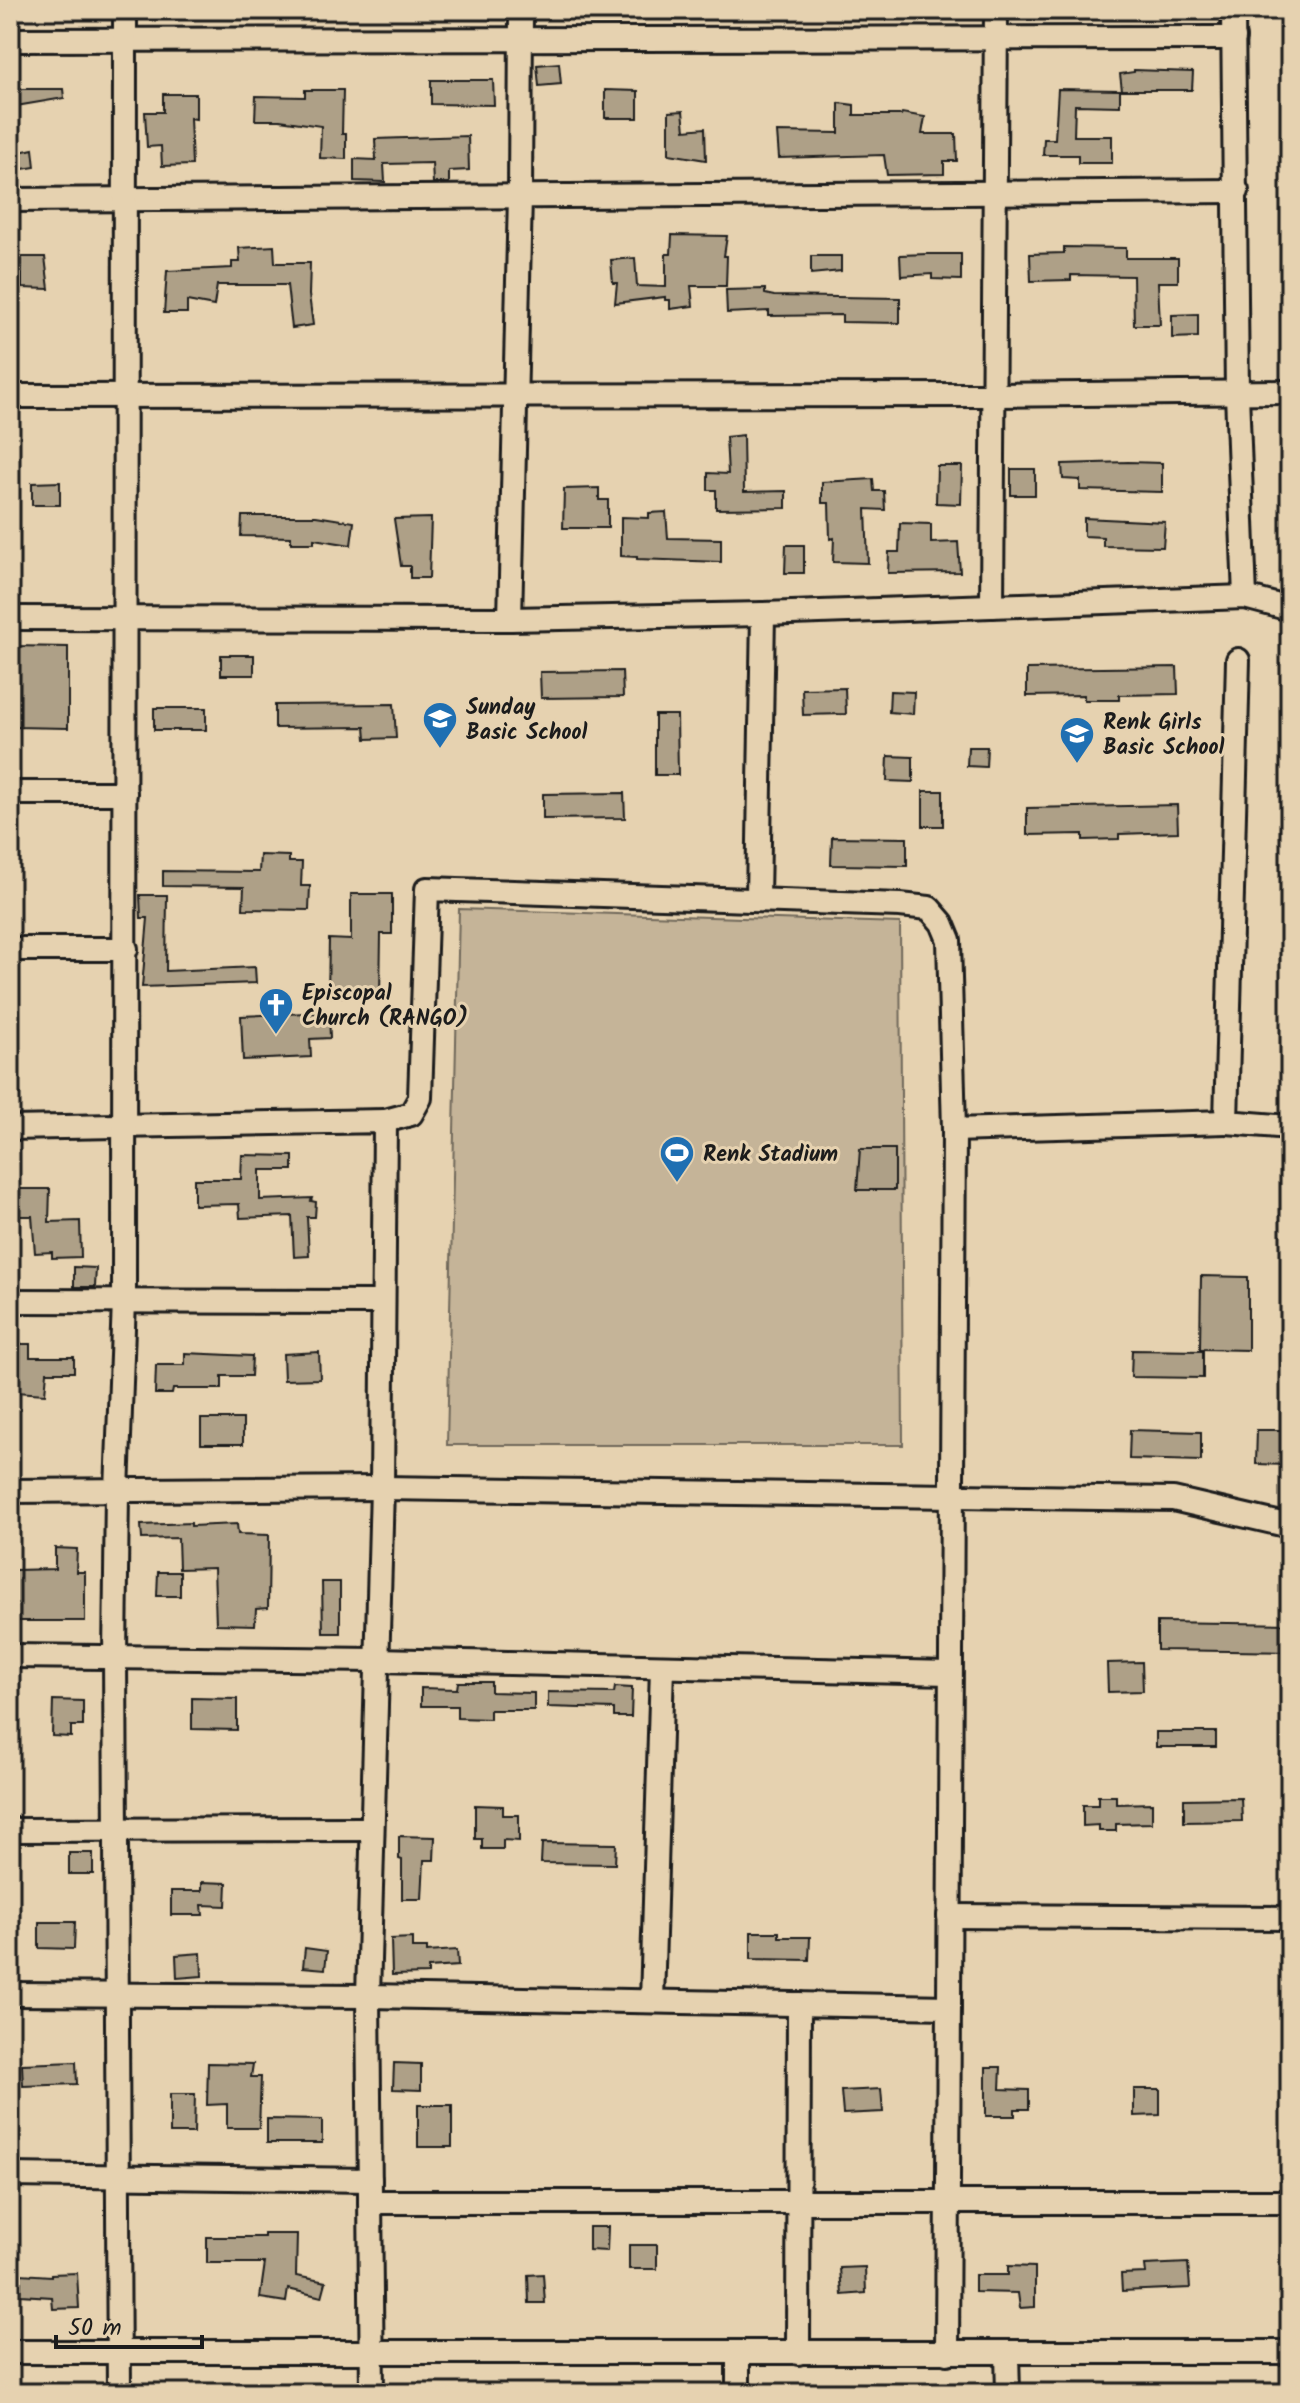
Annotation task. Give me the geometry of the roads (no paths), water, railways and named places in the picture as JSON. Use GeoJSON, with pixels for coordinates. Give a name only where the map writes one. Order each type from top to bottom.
{"type":"FeatureCollection","features":[{"type":"Feature","properties":{"kind":"street"},"geometry":{"type":"LineString","coordinates":[[119,2393],[115,1656],[124,1301],[125,10]]}},
{"type":"Feature","properties":{"kind":"street"},"geometry":{"type":"LineString","coordinates":[[510,619],[521,10]]}},
{"type":"Feature","properties":{"kind":"street"},"geometry":{"type":"LineString","coordinates":[[992,606],[996,10]]}},
{"type":"Feature","properties":{"kind":"street"},"geometry":{"type":"LineString","coordinates":[[1233,10],[1237,394],[1245,597]]}},
{"type":"Feature","properties":{"kind":"street"},"geometry":{"type":"LineString","coordinates":[[10,40],[1234,38]]}},
{"type":"Feature","properties":{"kind":"street"},"geometry":{"type":"LineString","coordinates":[[10,200],[1237,191]]}},
{"type":"Feature","properties":{"kind":"street"},"geometry":{"type":"LineString","coordinates":[[10,396],[1290,392]]}},
{"type":"Feature","properties":{"kind":"street"},"geometry":{"type":"LineString","coordinates":[[10,618],[510,619],[763,614],[1245,597],[1290,609]]}},
{"type":"Feature","properties":{"kind":"street"},"geometry":{"type":"LineString","coordinates":[[758,898],[763,614]]}},
{"type":"Feature","properties":{"kind":"street"},"geometry":{"type":"LineString","coordinates":[[1226,1122],[1238,660]]}},
{"type":"Feature","properties":{"kind":"street"},"geometry":{"type":"LineString","coordinates":[[10,793],[125,793]]}},
{"type":"Feature","properties":{"kind":"street"},"geometry":{"type":"LineString","coordinates":[[10,1128],[385,1121],[411,1114],[420,1098],[427,889],[758,898],[929,908],[942,923],[949,940],[954,1130],[947,2353]]}},
{"type":"Feature","properties":{"kind":"street"},"geometry":{"type":"LineString","coordinates":[[10,949],[126,949]]}},
{"type":"Feature","properties":{"kind":"street"},"geometry":{"type":"LineString","coordinates":[[372,2393],[368,1996],[382,1488],[385,1121]]}},
{"type":"Feature","properties":{"kind":"street"},"geometry":{"type":"LineString","coordinates":[[954,1130],[1226,1122],[1290,1127]]}},
{"type":"Feature","properties":{"kind":"street"},"geometry":{"type":"LineString","coordinates":[[10,1301],[383,1302]]}},
{"type":"Feature","properties":{"kind":"street"},"geometry":{"type":"LineString","coordinates":[[10,1491],[382,1488],[1173,1499],[1290,1526]]}},
{"type":"Feature","properties":{"kind":"street"},"geometry":{"type":"LineString","coordinates":[[10,1656],[376,1660],[950,1673]]}},
{"type":"Feature","properties":{"kind":"street"},"geometry":{"type":"LineString","coordinates":[[652,2001],[662,1667]]}},
{"type":"Feature","properties":{"kind":"street"},"geometry":{"type":"LineString","coordinates":[[10,1830],[371,1829]]}},
{"type":"Feature","properties":{"kind":"street"},"geometry":{"type":"LineString","coordinates":[[949,1916],[1290,1918]]}},
{"type":"Feature","properties":{"kind":"street"},"geometry":{"type":"LineString","coordinates":[[10,1994],[368,1996],[949,2007]]}},
{"type":"Feature","properties":{"kind":"street"},"geometry":{"type":"LineString","coordinates":[[798,2353],[799,2004]]}},
{"type":"Feature","properties":{"kind":"street"},"geometry":{"type":"LineString","coordinates":[[10,2175],[118,2175],[370,2191],[797,2203],[1290,2202]]}},
{"type":"Feature","properties":{"kind":"street"},"geometry":{"type":"LineString","coordinates":[[10,2352],[1290,2352]]}},
{"type":"Feature","properties":{"kind":"street"},"geometry":{"type":"LineString","coordinates":[[738,2353],[738,2393]]}},
{"type":"Feature","properties":{"kind":"street"},"geometry":{"type":"LineString","coordinates":[[1007,2353],[1008,2393]]}},
{"type":"Feature","properties":{"kind":"place","name":"Sunday Basic School"},"geometry":{"type":"Point","coordinates":[440,750]}},
{"type":"Feature","properties":{"kind":"place","name":"Renk Girls Basic School"},"geometry":{"type":"Point","coordinates":[1077,765]}},
{"type":"Feature","properties":{"kind":"place","name":"Episcopal Church (RANGO)"},"geometry":{"type":"Point","coordinates":[276,1036]}},
{"type":"Feature","properties":{"kind":"place","name":"Renk Stadium"},"geometry":{"type":"Point","coordinates":[677,1184]}}]}
